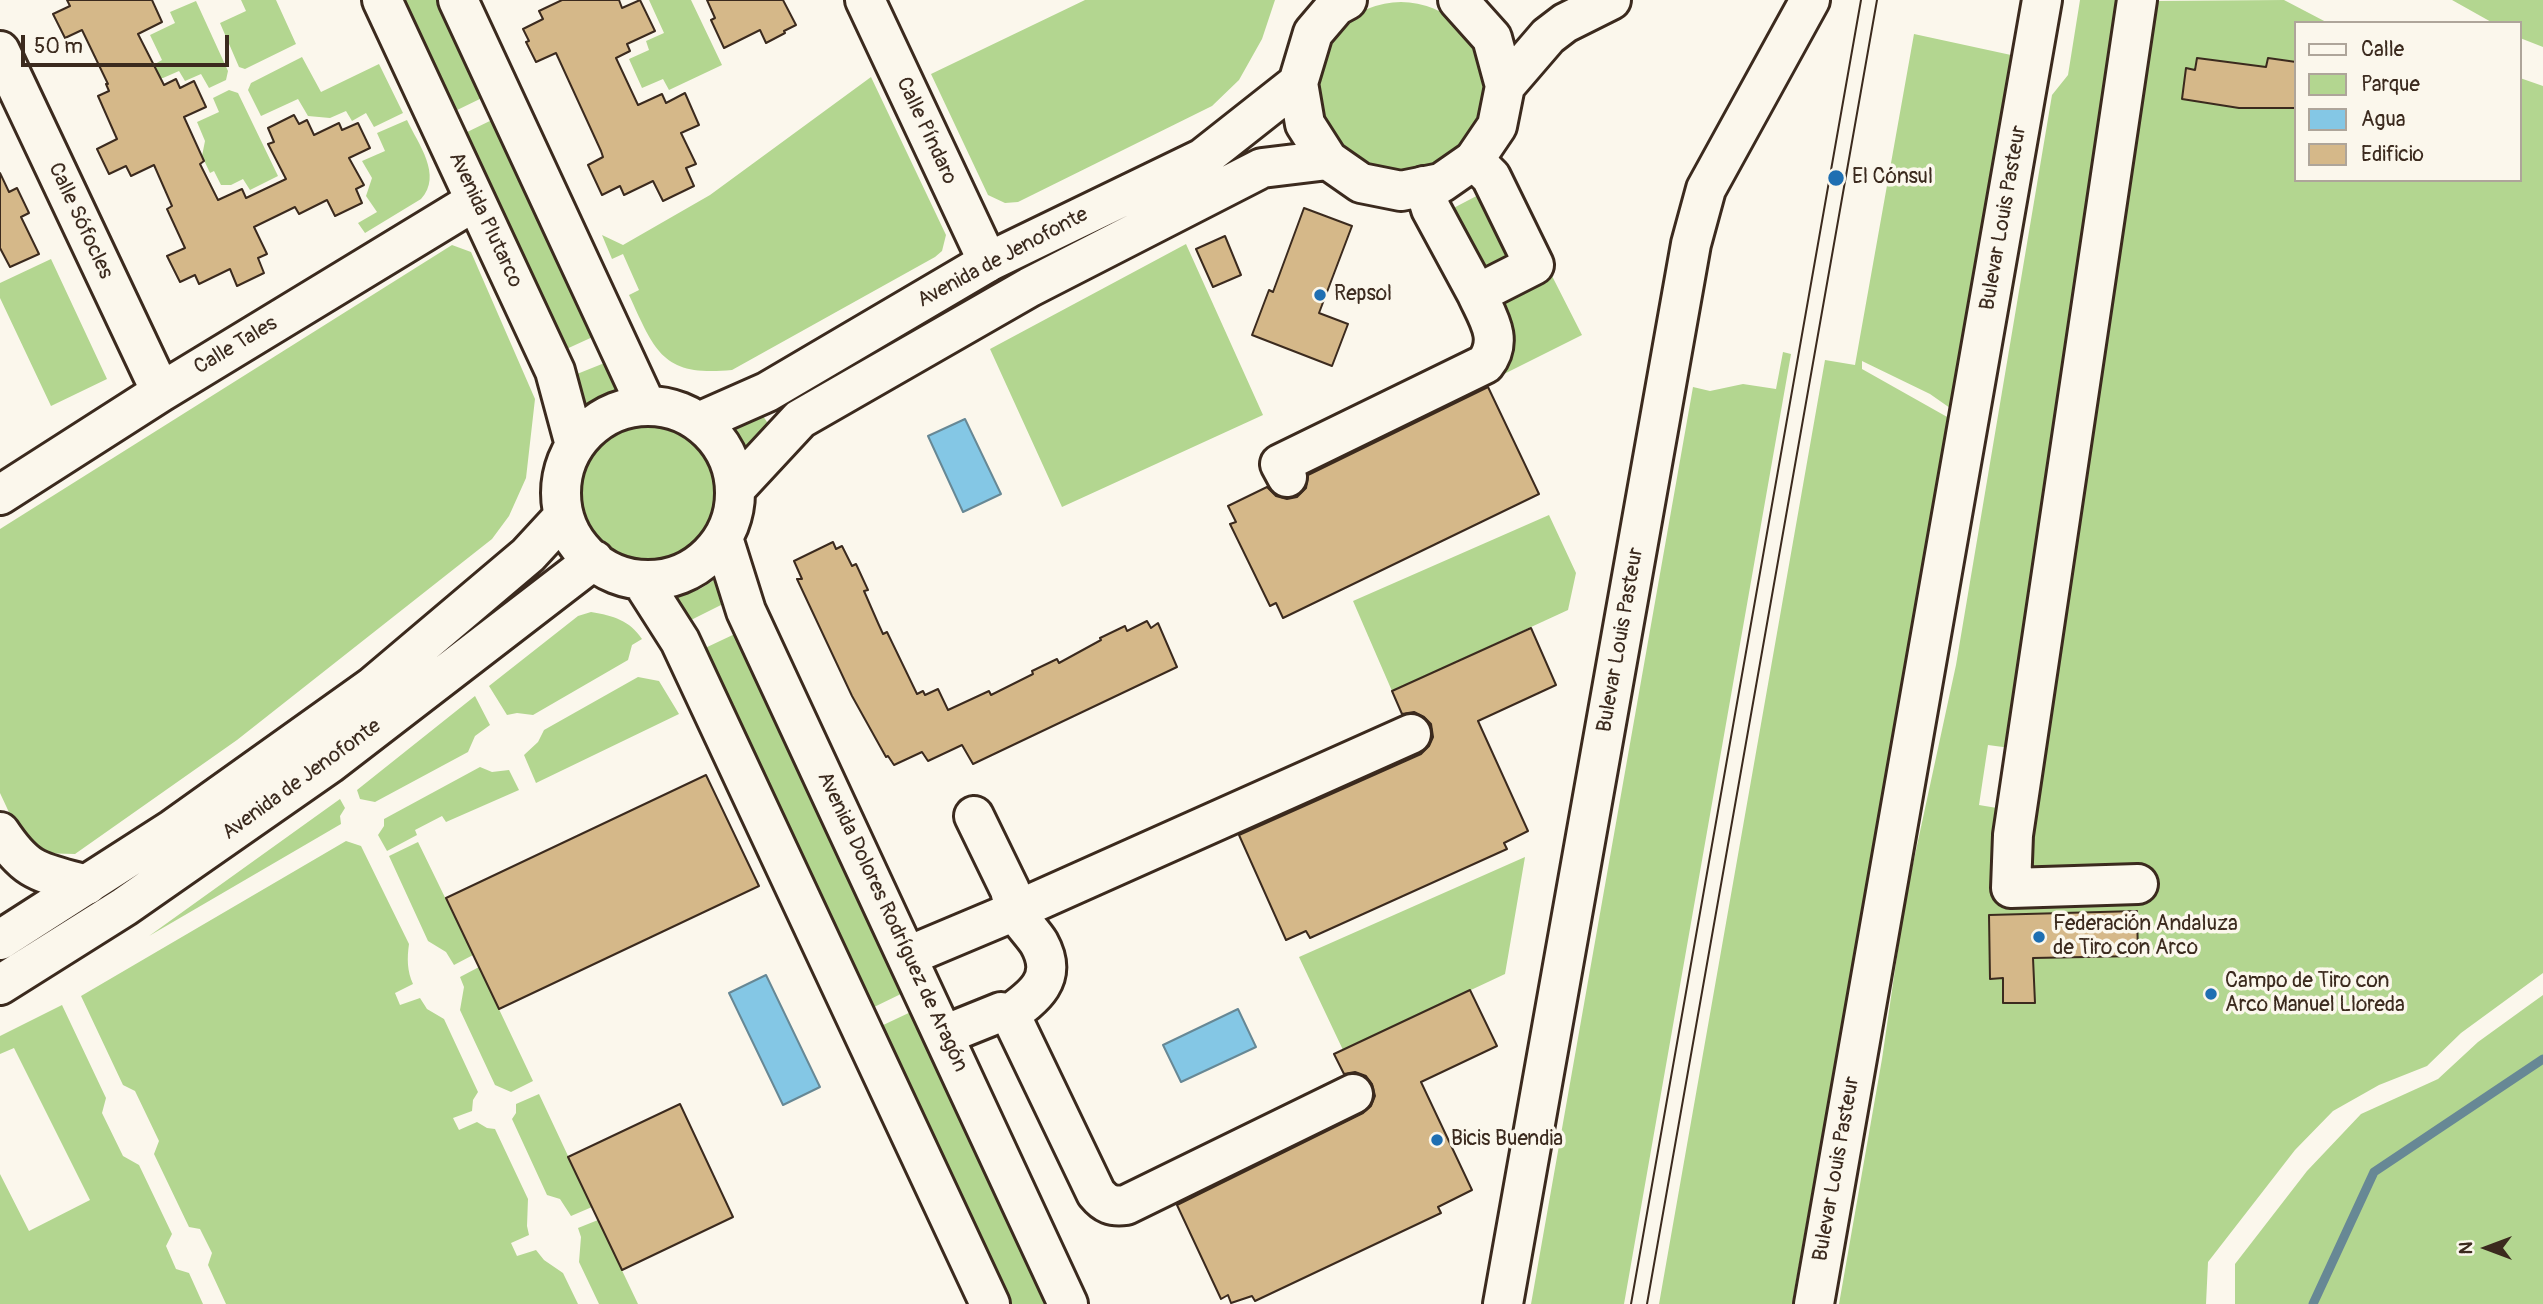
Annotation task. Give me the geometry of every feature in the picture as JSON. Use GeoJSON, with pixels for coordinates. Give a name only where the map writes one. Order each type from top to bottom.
{"type":"FeatureCollection","features":[{"type":"Feature","properties":{"kind":"main road","name":"Avenida Plutarco"},"geometry":{"type":"LineString","coordinates":[[382,0],[555,371],[575,445]]}},
{"type":"Feature","properties":{"kind":"main road"},"geometry":{"type":"LineString","coordinates":[[458,0],[646,405]]}},
{"type":"Feature","properties":{"kind":"main road","name":"Calle Píndaro"},"geometry":{"type":"LineString","coordinates":[[865,0],[988,262]]}},
{"type":"Feature","properties":{"kind":"main road"},"geometry":{"type":"LineString","coordinates":[[1347,0],[1313,17],[1298,83],[1305,124],[1328,160],[1361,183],[1401,191],[1441,183],[1474,160],[1497,126],[1505,86],[1492,38],[1459,0]]}},
{"type":"Feature","properties":{"kind":"main road"},"geometry":{"type":"LineString","coordinates":[[1459,0],[1467,0]]}},
{"type":"Feature","properties":{"kind":"main road"},"geometry":{"type":"LineString","coordinates":[[1505,86],[1548,36],[1565,23],[1611,0]]}},
{"type":"Feature","properties":{"kind":"main road","name":"Bulevar Louis Pasteur"},"geometry":{"type":"LineString","coordinates":[[1503,1304],[1691,244],[1706,188],[1810,0]]}},
{"type":"Feature","properties":{"kind":"main road","name":"Bulevar Louis Pasteur"},"geometry":{"type":"LineString","coordinates":[[1814,1304],[2042,0]]}},
{"type":"Feature","properties":{"kind":"main road"},"geometry":{"type":"LineString","coordinates":[[2137,0],[2015,821],[2011,888],[2138,884]]}},
{"type":"Feature","properties":{"kind":"main road","name":"Calle Sófocles"},"geometry":{"type":"LineString","coordinates":[[0,51],[161,392]]}},
{"type":"Feature","properties":{"kind":"main road","name":"Avenida de Jenofonte"},"geometry":{"type":"LineString","coordinates":[[699,422],[767,392],[988,262],[1203,158],[1298,83]]}},
{"type":"Feature","properties":{"kind":"main road","name":"Avenida de Jenofonte"},"geometry":{"type":"LineString","coordinates":[[735,489],[800,419],[1030,287],[1262,168],[1328,160]]}},
{"type":"Feature","properties":{"kind":"main road"},"geometry":{"type":"LineString","coordinates":[[1474,160],[1490,177],[1534,265],[1477,294]]}},
{"type":"Feature","properties":{"kind":"main road"},"geometry":{"type":"LineString","coordinates":[[1287,477],[1280,464],[1485,364],[1494,354],[1494,333],[1477,294],[1432,209],[1424,186]]}},
{"type":"Feature","properties":{"kind":"main road","name":"Calle Tales"},"geometry":{"type":"LineString","coordinates":[[0,495],[161,392],[475,201]]}},
{"type":"Feature","properties":{"kind":"main road"},"geometry":{"type":"LineString","coordinates":[[646,405],[669,407],[699,422],[715,436],[724,450],[735,489],[734,504],[723,538],[703,560],[674,576],[643,583],[616,577],[576,541],[564,516],[562,480],[575,445],[588,429],[614,412],[646,405]]}},
{"type":"Feature","properties":{"kind":"main road","name":"Avenida de Jenofonte"},"geometry":{"type":"LineString","coordinates":[[0,940],[173,830],[372,687],[528,555],[564,516]]}},
{"type":"Feature","properties":{"kind":"main road","name":"Avenida Dolores Rodríguez de Aragón"},"geometry":{"type":"LineString","coordinates":[[723,538],[746,611],[1068,1304]]}},
{"type":"Feature","properties":{"kind":"main road","name":"Avenida de Jenofonte"},"geometry":{"type":"LineString","coordinates":[[0,985],[124,907],[329,764],[594,560]]}},
{"type":"Feature","properties":{"kind":"main road"},"geometry":{"type":"LineString","coordinates":[[643,583],[680,641],[990,1304]]}},
{"type":"Feature","properties":{"kind":"main road"},"geometry":{"type":"LineString","coordinates":[[908,956],[1015,911],[1114,851],[1411,734]]}},
{"type":"Feature","properties":{"kind":"main road"},"geometry":{"type":"LineString","coordinates":[[974,816],[1010,890],[1015,911],[1039,944],[1046,966],[1044,985],[1029,1001],[1007,1016]]}},
{"type":"Feature","properties":{"kind":"main road"},"geometry":{"type":"LineString","coordinates":[[0,832],[17,858],[39,872],[87,885]]}},
{"type":"Feature","properties":{"kind":"main road"},"geometry":{"type":"LineString","coordinates":[[944,1035],[1000,1012],[1012,1018],[1096,1194],[1103,1202],[1114,1206],[1126,1205],[1353,1094]]}},
{"type":"Feature","properties":{"kind":"green space"},"geometry":{"type":"Polygon","coordinates":[[[241,0],[276,0],[296,44],[245,69],[239,67],[220,23],[246,11],[241,0]]]}},
{"type":"Feature","properties":{"kind":"green space"},"geometry":{"type":"Polygon","coordinates":[[[397,0],[441,0],[486,96],[451,113],[397,0]]]}},
{"type":"Feature","properties":{"kind":"green space"},"geometry":{"type":"Polygon","coordinates":[[[649,0],[691,0],[722,65],[669,90],[663,79],[642,88],[629,59],[649,50],[646,41],[664,33],[649,0]]]}},
{"type":"Feature","properties":{"kind":"green space"},"geometry":{"type":"Polygon","coordinates":[[[1085,0],[1275,0],[1262,39],[1239,80],[1212,106],[1018,202],[1005,203],[988,195],[931,74],[1085,0]]]}},
{"type":"Feature","properties":{"kind":"green space"},"geometry":{"type":"Polygon","coordinates":[[[2080,0],[2128,0],[2018,749],[1988,745],[1979,805],[1997,808],[1992,834],[2033,834],[2155,1],[2284,0],[2324,21],[2294,21],[2294,182],[2522,182],[2522,79],[2543,86],[2543,973],[2461,1033],[2427,1066],[2379,1085],[2333,1111],[2295,1150],[2208,1262],[2206,1304],[1839,1304],[1882,1059],[1905,901],[1956,665],[2052,95],[2068,75],[2080,0]]]}},
{"type":"Feature","properties":{"kind":"green space"},"geometry":{"type":"Polygon","coordinates":[[[2452,0],[2543,0],[2543,47],[2522,39],[2522,21],[2489,21],[2452,0]]]}},
{"type":"Feature","properties":{"kind":"green space"},"geometry":{"type":"Polygon","coordinates":[[[196,1],[228,71],[226,80],[209,88],[201,74],[185,81],[179,71],[163,78],[143,79],[139,73],[162,60],[150,35],[175,23],[170,12],[196,1]]]}},
{"type":"Feature","properties":{"kind":"green space"},"geometry":{"type":"Polygon","coordinates":[[[1401,2],[1433,9],[1448,16],[1461,27],[1472,40],[1479,55],[1486,87],[1479,119],[1472,134],[1461,147],[1448,158],[1433,165],[1401,172],[1369,165],[1354,158],[1341,147],[1330,134],[1323,119],[1316,87],[1323,55],[1330,40],[1341,27],[1354,16],[1369,9],[1401,2]]]}},
{"type":"Feature","properties":{"kind":"green space"},"geometry":{"type":"Polygon","coordinates":[[[1914,34],[2011,55],[1950,408],[1930,394],[1862,361],[1862,369],[1949,418],[1792,1304],[1659,1304],[1825,360],[1855,365],[1914,34]]]}},
{"type":"Feature","properties":{"kind":"green space"},"geometry":{"type":"Polygon","coordinates":[[[302,57],[321,92],[379,64],[403,113],[374,127],[366,113],[352,121],[346,111],[330,118],[308,116],[298,99],[261,116],[248,90],[251,83],[302,57]]]}},
{"type":"Feature","properties":{"kind":"green space"},"geometry":{"type":"Polygon","coordinates":[[[871,77],[946,235],[942,251],[732,370],[690,369],[664,356],[646,331],[629,295],[639,290],[623,254],[612,259],[602,235],[623,245],[710,195],[871,77]]]}},
{"type":"Feature","properties":{"kind":"green space"},"geometry":{"type":"Polygon","coordinates":[[[229,90],[238,93],[278,176],[250,190],[243,179],[231,185],[221,185],[214,171],[210,173],[202,156],[205,141],[197,122],[219,112],[213,98],[229,90]]]}},
{"type":"Feature","properties":{"kind":"green space"},"geometry":{"type":"Polygon","coordinates":[[[496,118],[597,335],[562,351],[461,135],[496,118]]]}},
{"type":"Feature","properties":{"kind":"green space"},"geometry":{"type":"Polygon","coordinates":[[[407,120],[429,170],[427,190],[421,199],[365,233],[358,223],[377,212],[366,196],[372,178],[362,161],[385,151],[377,133],[407,120]]]}},
{"type":"Feature","properties":{"kind":"green space"},"geometry":{"type":"Polygon","coordinates":[[[1486,191],[1521,257],[1479,280],[1444,213],[1486,191]]]}},
{"type":"Feature","properties":{"kind":"green space"},"geometry":{"type":"Polygon","coordinates":[[[1186,244],[1263,415],[1062,507],[990,349],[1186,244]]]}},
{"type":"Feature","properties":{"kind":"green space"},"geometry":{"type":"Polygon","coordinates":[[[452,245],[471,252],[535,399],[526,478],[509,516],[492,539],[237,740],[75,854],[37,853],[14,823],[0,793],[0,529],[452,245]]]}},
{"type":"Feature","properties":{"kind":"green space"},"geometry":{"type":"Polygon","coordinates":[[[51,259],[107,379],[51,406],[0,298],[0,283],[51,259]]]}},
{"type":"Feature","properties":{"kind":"green space"},"geometry":{"type":"Polygon","coordinates":[[[1551,274],[1582,335],[1492,380],[1492,306],[1551,274]]]}},
{"type":"Feature","properties":{"kind":"green space"},"geometry":{"type":"Polygon","coordinates":[[[1783,352],[1791,354],[1624,1304],[1531,1304],[1693,387],[1710,391],[1743,384],[1776,389],[1783,352]]]}},
{"type":"Feature","properties":{"kind":"green space"},"geometry":{"type":"Polygon","coordinates":[[[612,360],[627,390],[602,399],[581,413],[572,376],[612,360]]]}},
{"type":"Feature","properties":{"kind":"green space"},"geometry":{"type":"Polygon","coordinates":[[[761,413],[771,428],[749,453],[731,423],[761,413]]]}},
{"type":"Feature","properties":{"kind":"green space"},"geometry":{"type":"Polygon","coordinates":[[[651,421],[679,427],[702,443],[718,466],[724,494],[718,522],[702,545],[679,561],[651,567],[623,561],[600,545],[584,522],[578,494],[584,466],[600,443],[623,427],[651,421]]]}},
{"type":"Feature","properties":{"kind":"green space"},"geometry":{"type":"Polygon","coordinates":[[[1549,515],[1576,573],[1568,610],[1392,691],[1353,601],[1549,515]]]}},
{"type":"Feature","properties":{"kind":"green space"},"geometry":{"type":"Polygon","coordinates":[[[722,575],[725,603],[689,621],[675,598],[700,589],[722,575]]]}},
{"type":"Feature","properties":{"kind":"green space"},"geometry":{"type":"Polygon","coordinates":[[[591,612],[620,620],[632,627],[642,639],[632,645],[628,660],[533,715],[507,715],[489,686],[578,616],[591,612]]]}},
{"type":"Feature","properties":{"kind":"green space"},"geometry":{"type":"Polygon","coordinates":[[[739,632],[905,992],[870,1009],[703,649],[739,632]]]}},
{"type":"Feature","properties":{"kind":"green space"},"geometry":{"type":"Polygon","coordinates":[[[638,677],[659,681],[679,714],[536,783],[524,755],[538,742],[544,730],[638,677]]]}},
{"type":"Feature","properties":{"kind":"green space"},"geometry":{"type":"Polygon","coordinates":[[[475,696],[490,725],[475,736],[468,752],[375,802],[360,799],[357,790],[475,696]]]}},
{"type":"Feature","properties":{"kind":"green space"},"geometry":{"type":"Polygon","coordinates":[[[480,767],[492,772],[509,770],[519,790],[446,822],[442,816],[415,830],[417,835],[387,851],[378,835],[384,826],[384,819],[480,767]]]}},
{"type":"Feature","properties":{"kind":"green space"},"geometry":{"type":"Polygon","coordinates":[[[340,799],[345,808],[340,816],[341,824],[149,936],[340,799]]]}},
{"type":"Feature","properties":{"kind":"green space"},"geometry":{"type":"Polygon","coordinates":[[[346,841],[361,846],[409,944],[408,964],[413,984],[395,993],[400,1005],[420,998],[427,1009],[444,1019],[478,1092],[473,1100],[472,1111],[453,1118],[459,1130],[477,1122],[495,1129],[528,1199],[529,1235],[511,1243],[517,1256],[536,1250],[544,1260],[563,1273],[578,1304],[226,1304],[208,1265],[212,1253],[200,1229],[189,1227],[154,1154],[159,1141],[135,1091],[123,1085],[81,996],[346,841]]]}},
{"type":"Feature","properties":{"kind":"green space"},"geometry":{"type":"Polygon","coordinates":[[[418,842],[473,955],[454,965],[446,952],[428,941],[389,856],[418,842]]]}},
{"type":"Feature","properties":{"kind":"green space"},"geometry":{"type":"Polygon","coordinates":[[[1525,857],[1505,974],[1343,1050],[1299,957],[1525,857]]]}},
{"type":"Feature","properties":{"kind":"green space"},"geometry":{"type":"Polygon","coordinates":[[[479,967],[533,1081],[511,1092],[495,1085],[460,1010],[464,987],[460,977],[479,967]]]}},
{"type":"Feature","properties":{"kind":"green space"},"geometry":{"type":"Polygon","coordinates":[[[2543,995],[2543,1304],[2235,1304],[2235,1264],[2307,1171],[2361,1114],[2438,1079],[2478,1042],[2543,995]]]}},
{"type":"Feature","properties":{"kind":"green space"},"geometry":{"type":"Polygon","coordinates":[[[62,1005],[106,1098],[102,1113],[123,1156],[139,1165],[172,1234],[166,1246],[176,1269],[189,1273],[203,1304],[0,1304],[0,1174],[29,1231],[90,1200],[14,1048],[0,1054],[0,1036],[62,1005]]]}},
{"type":"Feature","properties":{"kind":"green space"},"geometry":{"type":"Polygon","coordinates":[[[915,1010],[1052,1304],[1009,1304],[879,1027],[915,1010]]]}},
{"type":"Feature","properties":{"kind":"green space"},"geometry":{"type":"Polygon","coordinates":[[[539,1094],[592,1207],[571,1216],[560,1199],[547,1195],[512,1119],[516,1113],[516,1104],[539,1094]]]}},
{"type":"Feature","properties":{"kind":"green space"},"geometry":{"type":"Polygon","coordinates":[[[598,1220],[638,1304],[599,1304],[579,1262],[581,1237],[578,1228],[598,1220]]]}},
{"type":"Feature","properties":{"kind":"water"},"geometry":{"type":"Polygon","coordinates":[[[965,419],[1001,494],[963,512],[928,436],[965,419]]]}},
{"type":"Feature","properties":{"kind":"water"},"geometry":{"type":"Polygon","coordinates":[[[766,975],[820,1087],[783,1105],[729,993],[766,975]]]}},
{"type":"Feature","properties":{"kind":"water"},"geometry":{"type":"Polygon","coordinates":[[[1238,1009],[1256,1047],[1181,1082],[1163,1045],[1238,1009]]]}},
{"type":"Feature","properties":{"kind":"building"},"geometry":{"type":"Polygon","coordinates":[[[67,0],[152,0],[162,22],[138,34],[164,85],[176,79],[180,88],[194,81],[206,107],[184,117],[204,161],[200,164],[218,200],[242,189],[246,198],[286,179],[268,144],[274,142],[268,128],[294,115],[299,124],[307,120],[314,135],[339,123],[342,130],[358,123],[370,148],[349,158],[364,185],[356,189],[362,203],[335,216],[327,200],[299,214],[295,207],[254,227],[267,254],[258,258],[264,273],[237,286],[230,269],[199,284],[195,275],[180,282],[167,256],[185,248],[167,209],[172,206],[154,165],[131,176],[126,166],[109,174],[97,149],[117,139],[98,96],[109,91],[108,84],[82,30],[65,38],[53,14],[70,6],[67,0]]]}},
{"type":"Feature","properties":{"kind":"building"},"geometry":{"type":"Polygon","coordinates":[[[562,0],[619,0],[622,8],[640,0],[655,31],[627,44],[630,51],[616,58],[638,105],[662,94],[666,103],[685,93],[699,125],[681,133],[696,164],[686,168],[694,186],[663,201],[653,181],[624,195],[620,186],[602,195],[588,165],[603,157],[556,53],[536,62],[523,29],[543,19],[539,11],[562,0]]]}},
{"type":"Feature","properties":{"kind":"building"},"geometry":{"type":"Polygon","coordinates":[[[707,0],[783,0],[796,25],[766,43],[760,30],[724,48],[711,20],[715,18],[707,0]]]}},
{"type":"Feature","properties":{"kind":"building"},"geometry":{"type":"Polygon","coordinates":[[[2197,58],[2266,67],[2268,58],[2294,62],[2294,108],[2239,108],[2182,99],[2186,68],[2195,70],[2197,58]]]}},
{"type":"Feature","properties":{"kind":"building"},"geometry":{"type":"Polygon","coordinates":[[[0,173],[9,192],[17,188],[29,213],[21,217],[39,254],[10,267],[0,248],[0,173]]]}},
{"type":"Feature","properties":{"kind":"building"},"geometry":{"type":"Polygon","coordinates":[[[1304,208],[1352,226],[1319,313],[1348,324],[1332,366],[1252,335],[1269,290],[1273,292],[1304,208]]]}},
{"type":"Feature","properties":{"kind":"building"},"geometry":{"type":"Polygon","coordinates":[[[1225,236],[1241,275],[1213,287],[1196,249],[1225,236]]]}},
{"type":"Feature","properties":{"kind":"building"},"geometry":{"type":"Polygon","coordinates":[[[1488,387],[1539,494],[1283,618],[1276,603],[1270,606],[1230,524],[1236,522],[1228,506],[1267,487],[1276,496],[1287,499],[1297,497],[1306,488],[1308,475],[1488,387]]]}},
{"type":"Feature","properties":{"kind":"building"},"geometry":{"type":"Polygon","coordinates":[[[833,542],[836,549],[842,546],[852,566],[856,564],[868,590],[864,591],[883,634],[887,632],[917,694],[923,691],[925,695],[938,689],[948,710],[989,691],[991,695],[1057,659],[1059,663],[1125,626],[1127,631],[1147,621],[1151,628],[1158,623],[1177,667],[973,764],[962,745],[928,761],[922,752],[894,765],[888,756],[886,757],[852,696],[797,579],[802,579],[794,561],[833,542]]]}},
{"type":"Feature","properties":{"kind":"building"},"geometry":{"type":"Polygon","coordinates":[[[1531,628],[1556,685],[1478,721],[1528,831],[1504,843],[1507,849],[1310,938],[1306,931],[1286,940],[1239,835],[1421,754],[1433,737],[1431,724],[1414,712],[1402,714],[1392,691],[1531,628]]]}},
{"type":"Feature","properties":{"kind":"building"},"geometry":{"type":"Polygon","coordinates":[[[706,775],[759,886],[499,1009],[446,898],[706,775]]]}},
{"type":"Feature","properties":{"kind":"building"},"geometry":{"type":"Polygon","coordinates":[[[2137,911],[2138,956],[2033,958],[2035,1003],[2003,1003],[2003,978],[1990,979],[1989,915],[2137,911]]]}},
{"type":"Feature","properties":{"kind":"building"},"geometry":{"type":"Polygon","coordinates":[[[1470,990],[1497,1046],[1421,1082],[1472,1190],[1438,1207],[1441,1213],[1255,1301],[1252,1296],[1231,1303],[1228,1295],[1221,1299],[1177,1205],[1363,1113],[1371,1106],[1375,1096],[1372,1084],[1366,1076],[1355,1072],[1344,1074],[1334,1054],[1470,990]]]}},
{"type":"Feature","properties":{"kind":"building"},"geometry":{"type":"Polygon","coordinates":[[[680,1104],[733,1217],[622,1270],[568,1157],[680,1104]]]}},
{"type":"Feature","properties":{"kind":"waterway"},"geometry":{"type":"LineString","coordinates":[[2313,1304],[2374,1172],[2543,1059]]}},
{"type":"Feature","properties":{"kind":"tram line"},"geometry":{"type":"LineString","coordinates":[[1631,1304],[1861,0]]}},
{"type":"Feature","properties":{"kind":"tram line"},"geometry":{"type":"LineString","coordinates":[[1647,1304],[1877,0]]}},
{"type":"Feature","properties":{"kind":"place","name":"El Cónsul"},"geometry":{"type":"Point","coordinates":[1836,178]}},
{"type":"Feature","properties":{"kind":"place","name":"Repsol"},"geometry":{"type":"Point","coordinates":[1320,295]}},
{"type":"Feature","properties":{"kind":"place","name":"Federación Andaluza de Tiro con Arco"},"geometry":{"type":"Point","coordinates":[2039,937]}},
{"type":"Feature","properties":{"kind":"place","name":"Campo de Tiro con Arco Manuel Lloreda"},"geometry":{"type":"Point","coordinates":[2211,994]}},
{"type":"Feature","properties":{"kind":"place","name":"Bicis Buendia"},"geometry":{"type":"Point","coordinates":[1437,1140]}}]}
